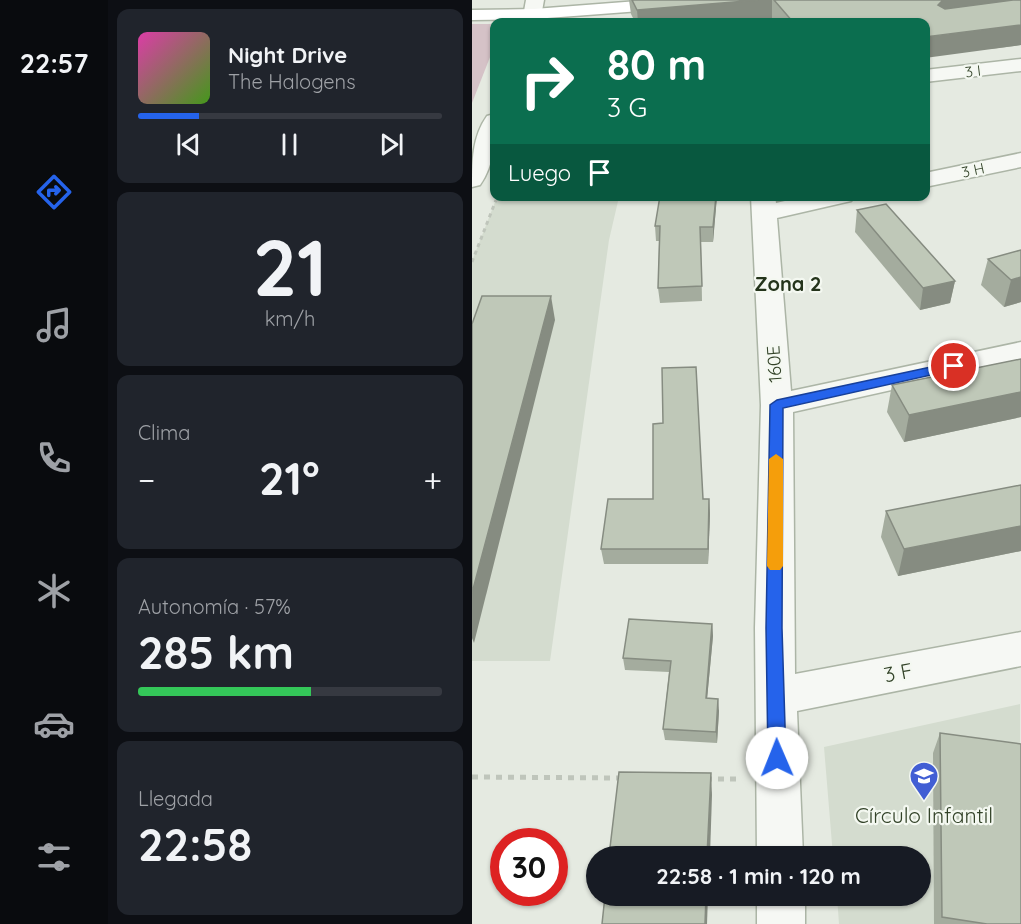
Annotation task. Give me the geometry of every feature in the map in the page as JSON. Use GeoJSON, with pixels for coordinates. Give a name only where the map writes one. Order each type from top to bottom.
{"type":"FeatureCollection","features":[{"type":"Feature","properties":{"kind":"street"},"geometry":{"type":"LineString","coordinates":[[472,15],[720,0]]}},
{"type":"Feature","properties":{"kind":"street","name":"3 I"},"geometry":{"type":"LineString","coordinates":[[930,75],[1021,65]]}},
{"type":"Feature","properties":{"kind":"street"},"geometry":{"type":"LineString","coordinates":[[472,180],[490,131]]}},
{"type":"Feature","properties":{"kind":"street","name":"3 H"},"geometry":{"type":"LineString","coordinates":[[930,179],[1021,160]]}},
{"type":"Feature","properties":{"kind":"street"},"geometry":{"type":"LineString","coordinates":[[763,205],[798,201]]}},
{"type":"Feature","properties":{"kind":"street","name":"160E"},"geometry":{"type":"LineString","coordinates":[[763,205],[777,405],[776,696],[780,846]]}},
{"type":"Feature","properties":{"kind":"street"},"geometry":{"type":"LineString","coordinates":[[777,405],[1021,351]]}},
{"type":"Feature","properties":{"kind":"street","name":"3 F"},"geometry":{"type":"LineString","coordinates":[[776,696],[1021,649]]}},
{"type":"Feature","properties":{"kind":"street"},"geometry":{"type":"LineString","coordinates":[[781,906],[781,924]]}},
{"type":"Feature","properties":{"kind":"path"},"geometry":{"type":"LineString","coordinates":[[472,262],[496,201]]}},
{"type":"Feature","properties":{"kind":"path"},"geometry":{"type":"LineString","coordinates":[[472,777],[625,778]]}},
{"type":"Feature","properties":{"kind":"path"},"geometry":{"type":"LineString","coordinates":[[695,779],[778,779]]}},
{"type":"Feature","properties":{"kind":"shaded area"},"geometry":{"type":"Polygon","coordinates":[[[472,24],[490,24],[490,57],[472,103],[472,24]]]}},
{"type":"Feature","properties":{"kind":"shaded area"},"geometry":{"type":"Polygon","coordinates":[[[495,201],[618,201],[609,240],[550,661],[472,661],[472,261],[495,201]]]}},
{"type":"Feature","properties":{"kind":"shaded area","name":"Círculo Infantil"},"geometry":{"type":"Polygon","coordinates":[[[1020,704],[1020,924],[839,924],[838,906],[931,906],[931,846],[832,846],[824,747],[1020,704]]]}},
{"type":"Feature","properties":{"kind":"building"},"geometry":{"type":"Polygon","coordinates":[[[632,0],[758,0],[637,10],[632,0]]]}},
{"type":"Feature","properties":{"kind":"building"},"geometry":{"type":"Polygon","coordinates":[[[774,0],[943,0],[938,5],[945,9],[1021,0],[1021,25],[930,36],[930,18],[790,18],[774,0]]]}},
{"type":"Feature","properties":{"kind":"building"},"geometry":{"type":"Polygon","coordinates":[[[659,201],[716,201],[713,227],[700,227],[702,286],[658,288],[660,226],[655,226],[659,201]]]}},
{"type":"Feature","properties":{"kind":"building"},"geometry":{"type":"Polygon","coordinates":[[[886,204],[955,281],[923,288],[857,210],[886,204]]]}},
{"type":"Feature","properties":{"kind":"building"},"geometry":{"type":"Polygon","coordinates":[[[1021,250],[1021,277],[1011,280],[988,259],[1021,250]]]}},
{"type":"Feature","properties":{"kind":"building"},"geometry":{"type":"Polygon","coordinates":[[[482,296],[551,296],[472,593],[472,324],[482,296]]]}},
{"type":"Feature","properties":{"kind":"building"},"geometry":{"type":"Polygon","coordinates":[[[1021,359],[1021,392],[909,415],[892,385],[1021,359]]]}},
{"type":"Feature","properties":{"kind":"building"},"geometry":{"type":"Polygon","coordinates":[[[696,367],[703,499],[709,499],[708,549],[601,549],[608,499],[653,499],[653,424],[663,423],[662,368],[696,367]]]}},
{"type":"Feature","properties":{"kind":"building"},"geometry":{"type":"Polygon","coordinates":[[[1021,485],[1021,526],[904,549],[886,511],[1021,485]]]}},
{"type":"Feature","properties":{"kind":"building"},"geometry":{"type":"Polygon","coordinates":[[[629,619],[712,624],[706,698],[718,699],[716,732],[663,729],[671,661],[623,658],[629,619]]]}},
{"type":"Feature","properties":{"kind":"building"},"geometry":{"type":"Polygon","coordinates":[[[940,733],[1021,744],[1021,924],[987,924],[942,917],[940,733]]]}},
{"type":"Feature","properties":{"kind":"building"},"geometry":{"type":"Polygon","coordinates":[[[619,772],[711,773],[707,846],[610,846],[619,772]]]}},
{"type":"Feature","properties":{"kind":"building"},"geometry":{"type":"Polygon","coordinates":[[[604,906],[706,906],[705,924],[602,924],[604,906]]]}},
{"type":"Feature","properties":{"kind":"slow traffic"},"geometry":{"type":"LineString","coordinates":[[775,566],[776,459]]}},
{"type":"Feature","properties":{"kind":"place","name":"Círculo Infantil"},"geometry":{"type":"Point","coordinates":[924,802]}},
{"type":"Feature","properties":{"kind":"district","name":"Zona 2"},"geometry":{"type":"Point","coordinates":[788,283]}},
{"type":"Feature","properties":{"kind":"route"},"geometry":{"type":"LineString","coordinates":[[777,758],[774,628],[777,405],[954,366]]}}]}
